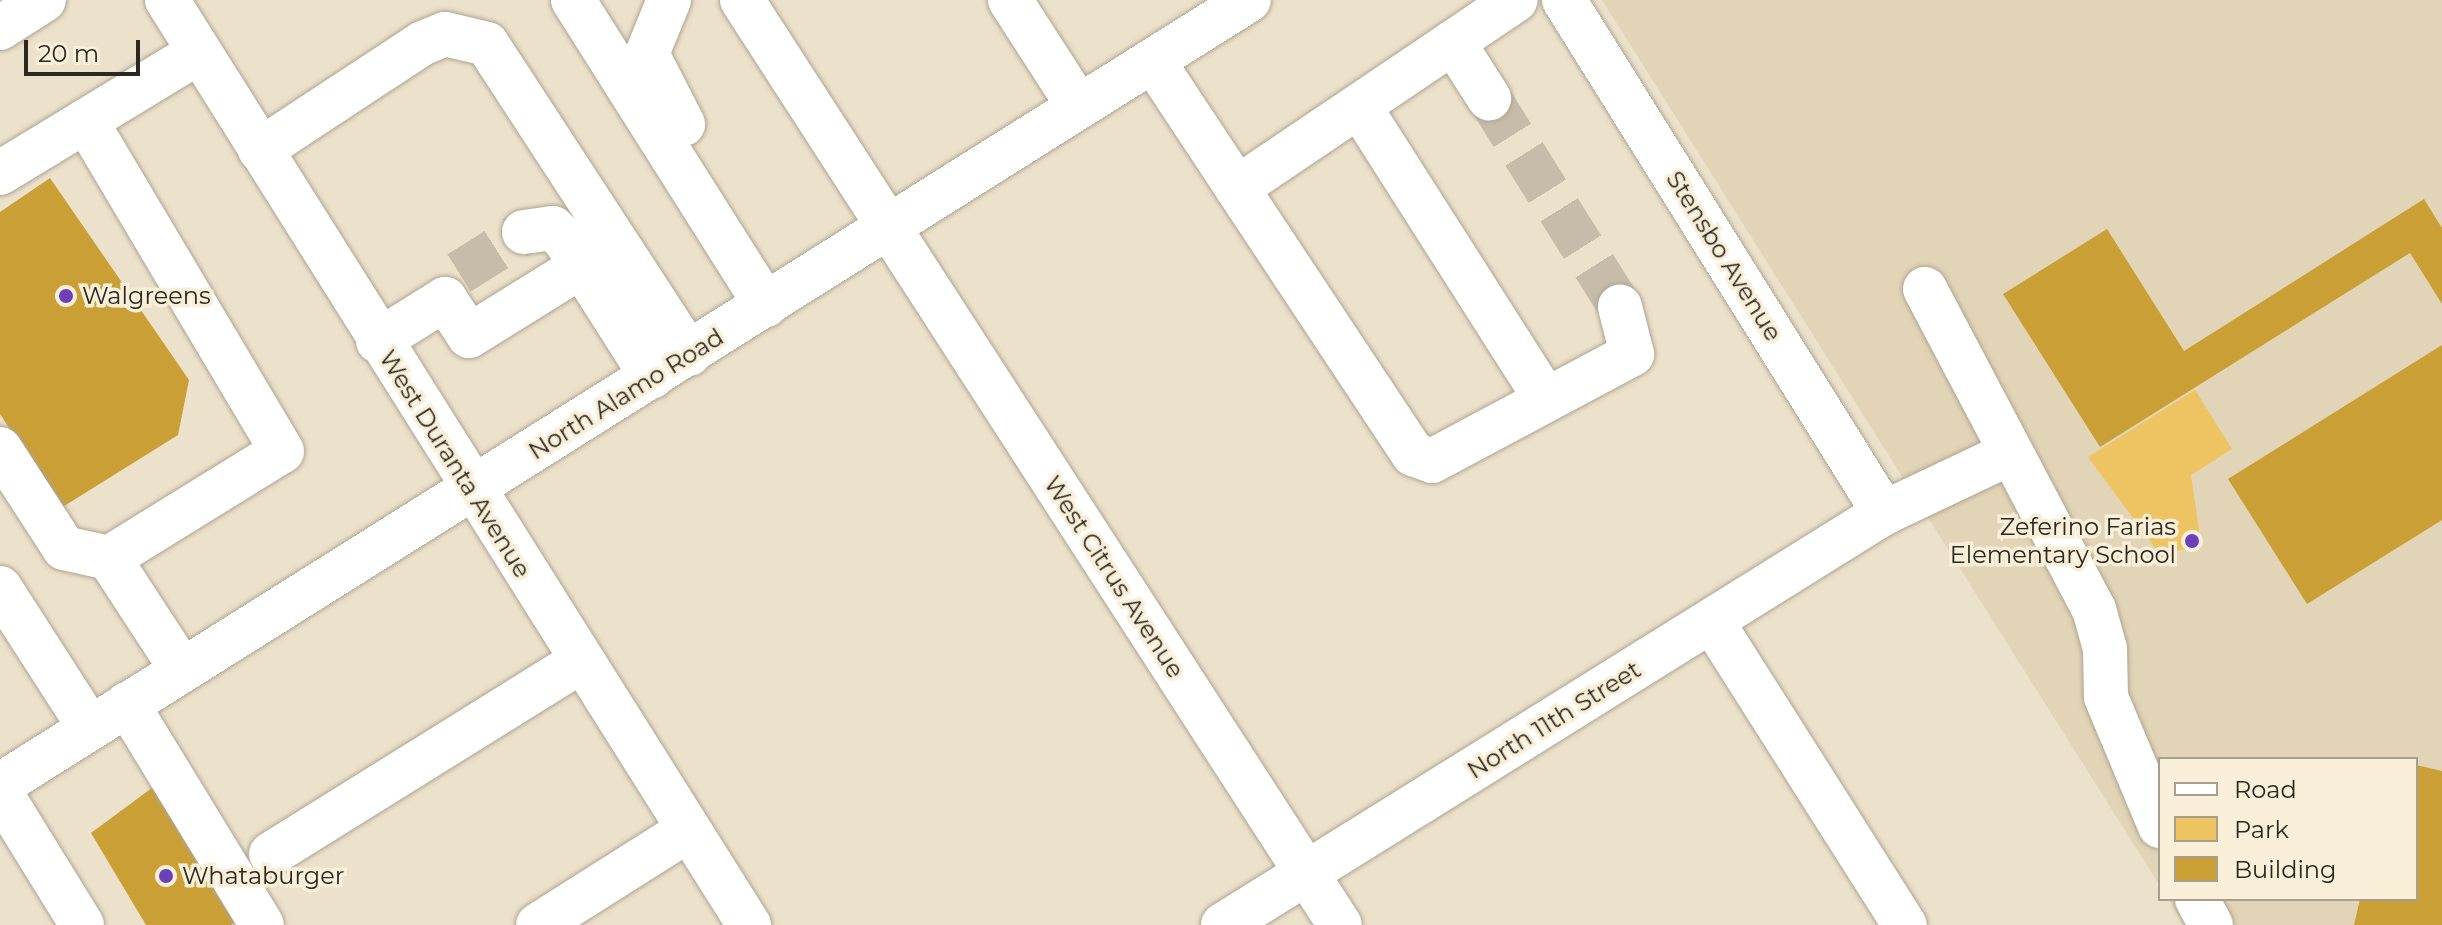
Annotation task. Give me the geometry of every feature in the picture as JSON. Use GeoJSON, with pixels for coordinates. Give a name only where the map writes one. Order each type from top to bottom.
{"type":"FeatureCollection","features":[{"type":"Feature","properties":{"kind":"street"},"geometry":{"type":"LineString","coordinates":[[0,28],[44,0]]}},
{"type":"Feature","properties":{"kind":"street","name":"West Duranta Avenue"},"geometry":{"type":"LineString","coordinates":[[167,0],[471,491],[749,925]]}},
{"type":"Feature","properties":{"kind":"street"},"geometry":{"type":"LineString","coordinates":[[669,0],[631,12],[584,18],[766,305]]}},
{"type":"Feature","properties":{"kind":"street"},"geometry":{"type":"LineString","coordinates":[[669,0],[649,34],[647,54],[694,141],[708,212]]}},
{"type":"Feature","properties":{"kind":"street","name":"West Citrus Avenue"},"geometry":{"type":"LineString","coordinates":[[742,0],[1340,925]]}},
{"type":"Feature","properties":{"kind":"street"},"geometry":{"type":"LineString","coordinates":[[1010,0],[1079,107]]}},
{"type":"Feature","properties":{"kind":"street","name":"North Alamo Road"},"geometry":{"type":"LineString","coordinates":[[1,784],[888,230],[1249,0]]}},
{"type":"Feature","properties":{"kind":"street"},"geometry":{"type":"LineString","coordinates":[[1237,188],[1516,0]]}},
{"type":"Feature","properties":{"kind":"street","name":"Stensbo Avenue"},"geometry":{"type":"LineString","coordinates":[[1564,0],[1884,513]]}},
{"type":"Feature","properties":{"kind":"street"},"geometry":{"type":"LineString","coordinates":[[260,150],[423,43],[445,34],[487,44],[689,354]]}},
{"type":"Feature","properties":{"kind":"street"},"geometry":{"type":"LineString","coordinates":[[1453,42],[1489,98]]}},
{"type":"Feature","properties":{"kind":"street"},"geometry":{"type":"LineString","coordinates":[[0,173],[199,52]]}},
{"type":"Feature","properties":{"kind":"street"},"geometry":{"type":"LineString","coordinates":[[1153,61],[1413,454],[1432,461],[1454,453],[1546,399],[1632,354],[1620,307]]}},
{"type":"Feature","properties":{"kind":"street"},"geometry":{"type":"LineString","coordinates":[[1359,106],[1546,399]]}},
{"type":"Feature","properties":{"kind":"street"},"geometry":{"type":"LineString","coordinates":[[0,449],[64,548],[109,558],[282,451],[86,121]]}},
{"type":"Feature","properties":{"kind":"street"},"geometry":{"type":"LineString","coordinates":[[524,232],[553,228],[582,266],[652,377]]}},
{"type":"Feature","properties":{"kind":"street"},"geometry":{"type":"LineString","coordinates":[[378,341],[452,286],[469,336],[582,266]]}},
{"type":"Feature","properties":{"kind":"street"},"geometry":{"type":"LineString","coordinates":[[1925,289],[1983,390],[2008,454],[2094,609],[2105,649],[2106,697],[2158,821]]}},
{"type":"Feature","properties":{"kind":"street","name":"North 11th Street"},"geometry":{"type":"LineString","coordinates":[[1223,925],[1713,623],[1884,513],[2008,454]]}},
{"type":"Feature","properties":{"kind":"street"},"geometry":{"type":"LineString","coordinates":[[109,558],[182,670]]}},
{"type":"Feature","properties":{"kind":"street"},"geometry":{"type":"LineString","coordinates":[[0,588],[90,728]]}},
{"type":"Feature","properties":{"kind":"street"},"geometry":{"type":"LineString","coordinates":[[1713,623],[1905,925]]}},
{"type":"Feature","properties":{"kind":"street"},"geometry":{"type":"LineString","coordinates":[[271,854],[580,662]]}},
{"type":"Feature","properties":{"kind":"street"},"geometry":{"type":"LineString","coordinates":[[127,704],[262,925]]}},
{"type":"Feature","properties":{"kind":"street"},"geometry":{"type":"LineString","coordinates":[[1,784],[82,925]]}},
{"type":"Feature","properties":{"kind":"street"},"geometry":{"type":"LineString","coordinates":[[538,925],[688,830]]}},
{"type":"Feature","properties":{"kind":"street"},"geometry":{"type":"LineString","coordinates":[[2198,901],[2211,925]]}},
{"type":"Feature","properties":{"kind":"shaded area","name":"Zeferino Farias Elementary School"},"geometry":{"type":"Polygon","coordinates":[[[1602,0],[2442,0],[2442,925],[2185,925],[2169,901],[2418,901],[2418,757],[2158,757],[2158,883],[1602,0]]]}},
{"type":"Feature","properties":{"kind":"green space"},"geometry":{"type":"Polygon","coordinates":[[[2195,390],[2232,449],[2191,475],[2201,544],[2161,556],[2088,457],[2195,390]]]}},
{"type":"Feature","properties":{"kind":"building","name":"Walgreens"},"geometry":{"type":"Polygon","coordinates":[[[50,178],[189,380],[178,435],[61,508],[0,414],[0,212],[50,178]]]}},
{"type":"Feature","properties":{"kind":"building"},"geometry":{"type":"Polygon","coordinates":[[[2424,199],[2442,228],[2442,304],[2410,253],[2100,447],[2003,294],[2107,229],[2184,351],[2424,199]]]}},
{"type":"Feature","properties":{"kind":"building"},"geometry":{"type":"Polygon","coordinates":[[[2442,345],[2442,520],[2307,604],[2228,479],[2442,345]]]}},
{"type":"Feature","properties":{"kind":"building"},"geometry":{"type":"Polygon","coordinates":[[[2418,765],[2442,771],[2442,925],[2354,925],[2360,901],[2418,901],[2418,765]]]}},
{"type":"Feature","properties":{"kind":"building","name":"Whataburger"},"geometry":{"type":"Polygon","coordinates":[[[160,782],[241,918],[231,925],[146,925],[91,833],[160,782]]]}},
{"type":"Feature","properties":{"kind":"tunnel"},"geometry":{"type":"LineString","coordinates":[[1489,98],[1620,307]]}},
{"type":"Feature","properties":{"kind":"tunnel"},"geometry":{"type":"LineString","coordinates":[[459,273],[524,232]]}},
{"type":"Feature","properties":{"kind":"place","name":"Walgreens"},"geometry":{"type":"Point","coordinates":[66,296]}},
{"type":"Feature","properties":{"kind":"place","name":"Zeferino Farias Elementary School"},"geometry":{"type":"Point","coordinates":[2192,541]}},
{"type":"Feature","properties":{"kind":"place","name":"Whataburger"},"geometry":{"type":"Point","coordinates":[166,876]}}]}
